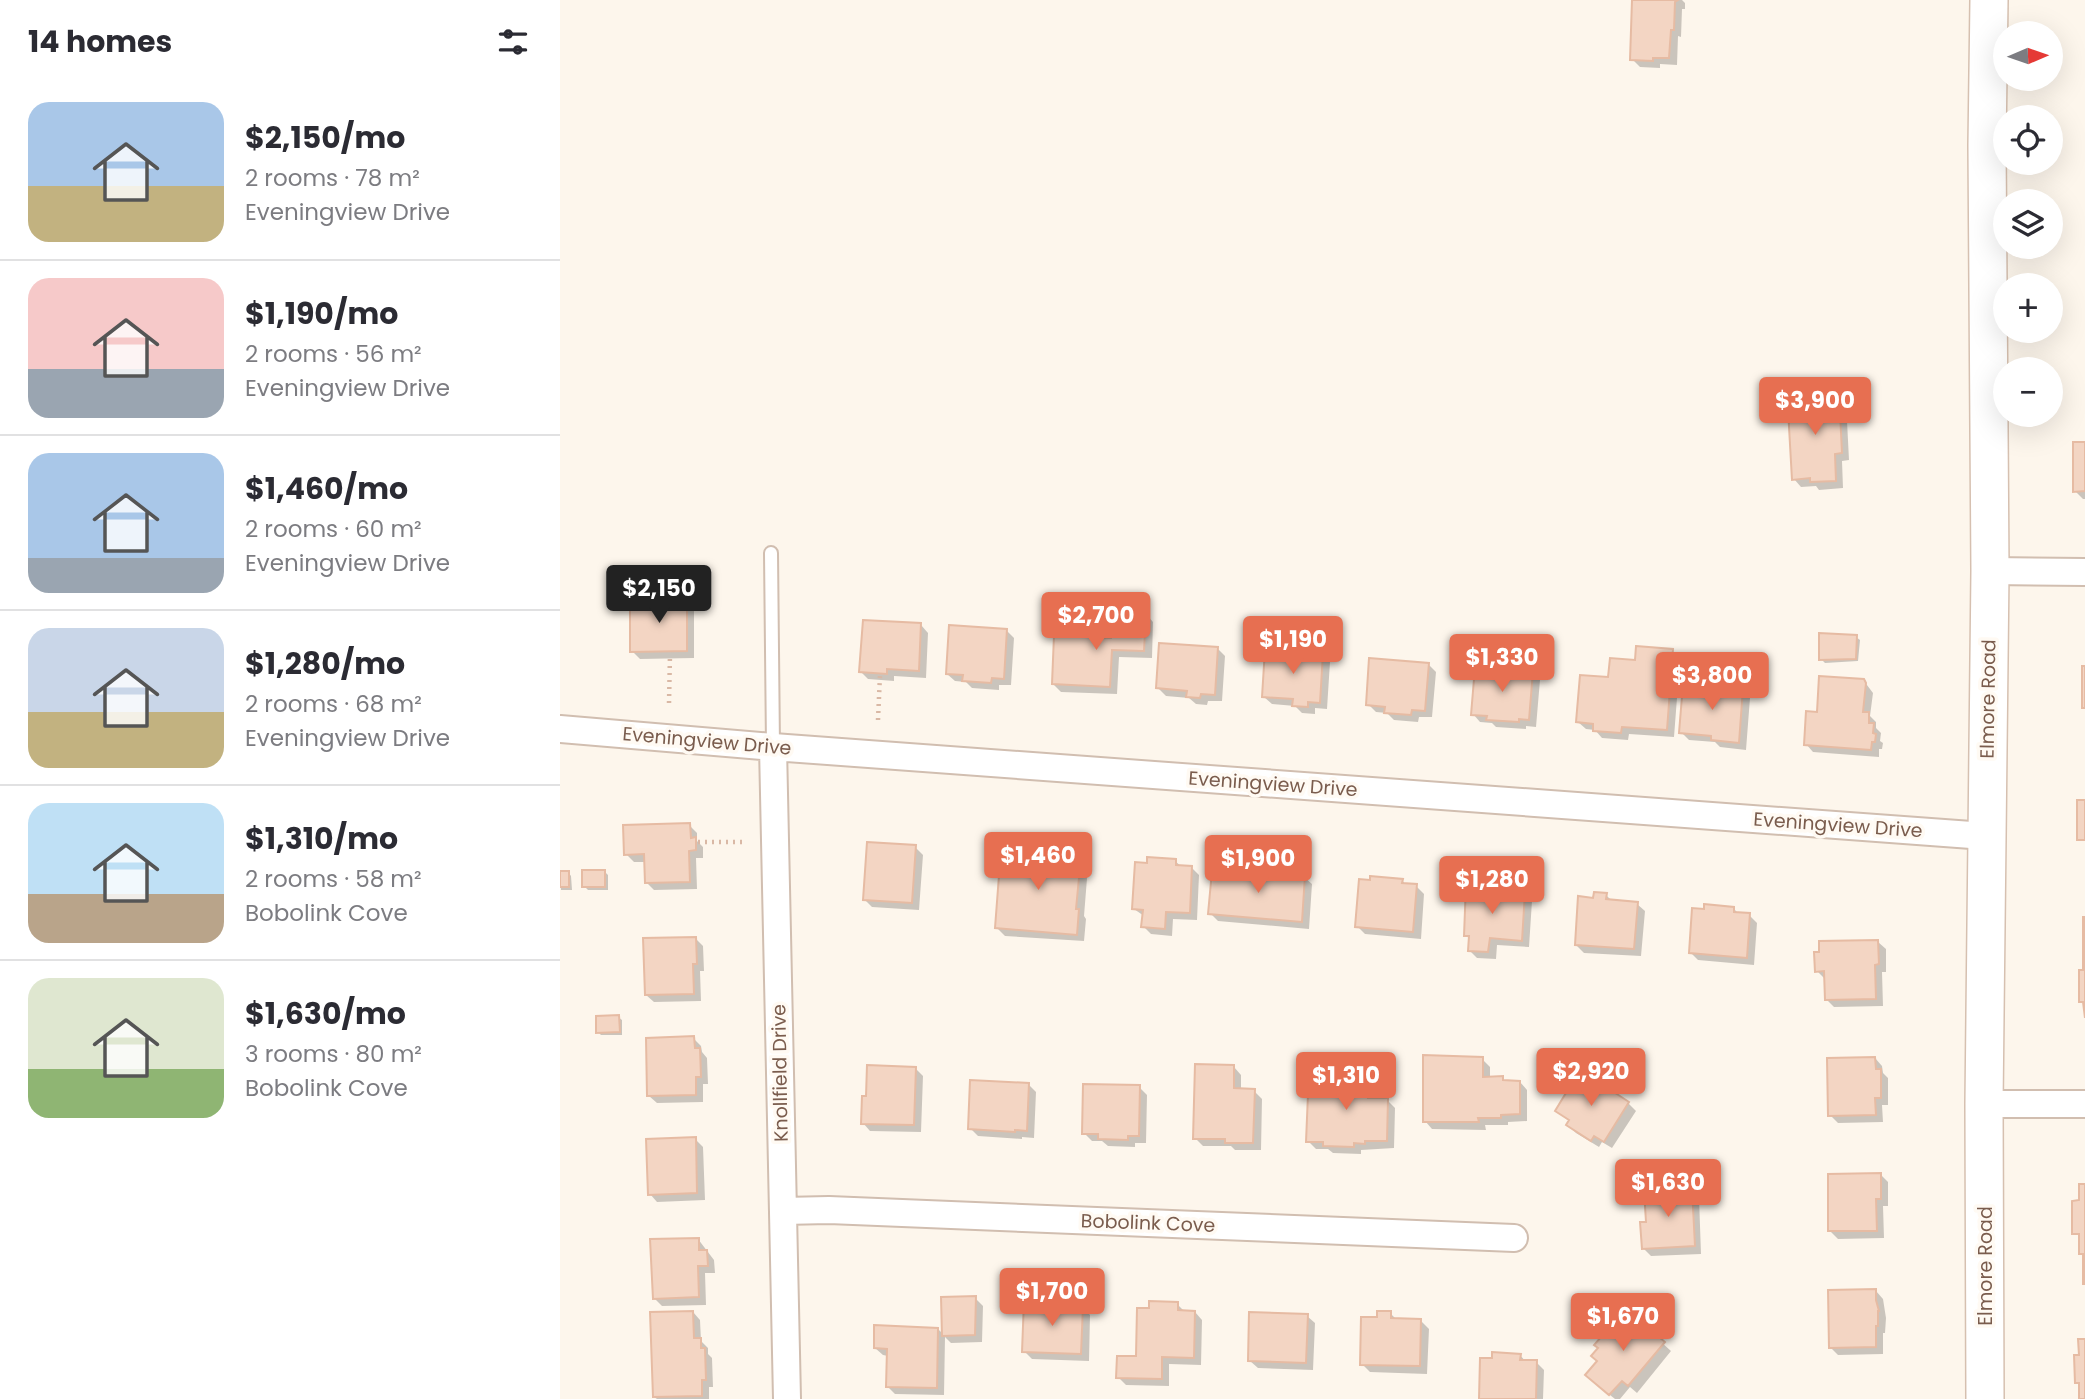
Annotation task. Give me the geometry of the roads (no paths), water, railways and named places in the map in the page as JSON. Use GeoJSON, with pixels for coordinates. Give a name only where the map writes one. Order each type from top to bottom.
{"type":"FeatureCollection","features":[{"type":"Feature","properties":{"kind":"street","name":"Elmore Road"},"geometry":{"type":"LineString","coordinates":[[1985,1399],[1985,836],[1990,571],[1987,173],[1989,0]]}},
{"type":"Feature","properties":{"kind":"street"},"geometry":{"type":"LineString","coordinates":[[1990,571],[2085,572]]}},
{"type":"Feature","properties":{"kind":"street","name":"Eveningview Drive"},"geometry":{"type":"LineString","coordinates":[[560,729],[1985,836]]}},
{"type":"Feature","properties":{"kind":"street","name":"Knollfield Drive"},"geometry":{"type":"LineString","coordinates":[[773,747],[788,1399]]}},
{"type":"Feature","properties":{"kind":"street"},"geometry":{"type":"LineString","coordinates":[[1984,1104],[2085,1104]]}},
{"type":"Feature","properties":{"kind":"street","name":"Bobolink Cove"},"geometry":{"type":"LineString","coordinates":[[783,1211],[829,1210],[1514,1238]]}},
{"type":"Feature","properties":{"kind":"lane"},"geometry":{"type":"LineString","coordinates":[[771,553],[773,747]]}}]}
